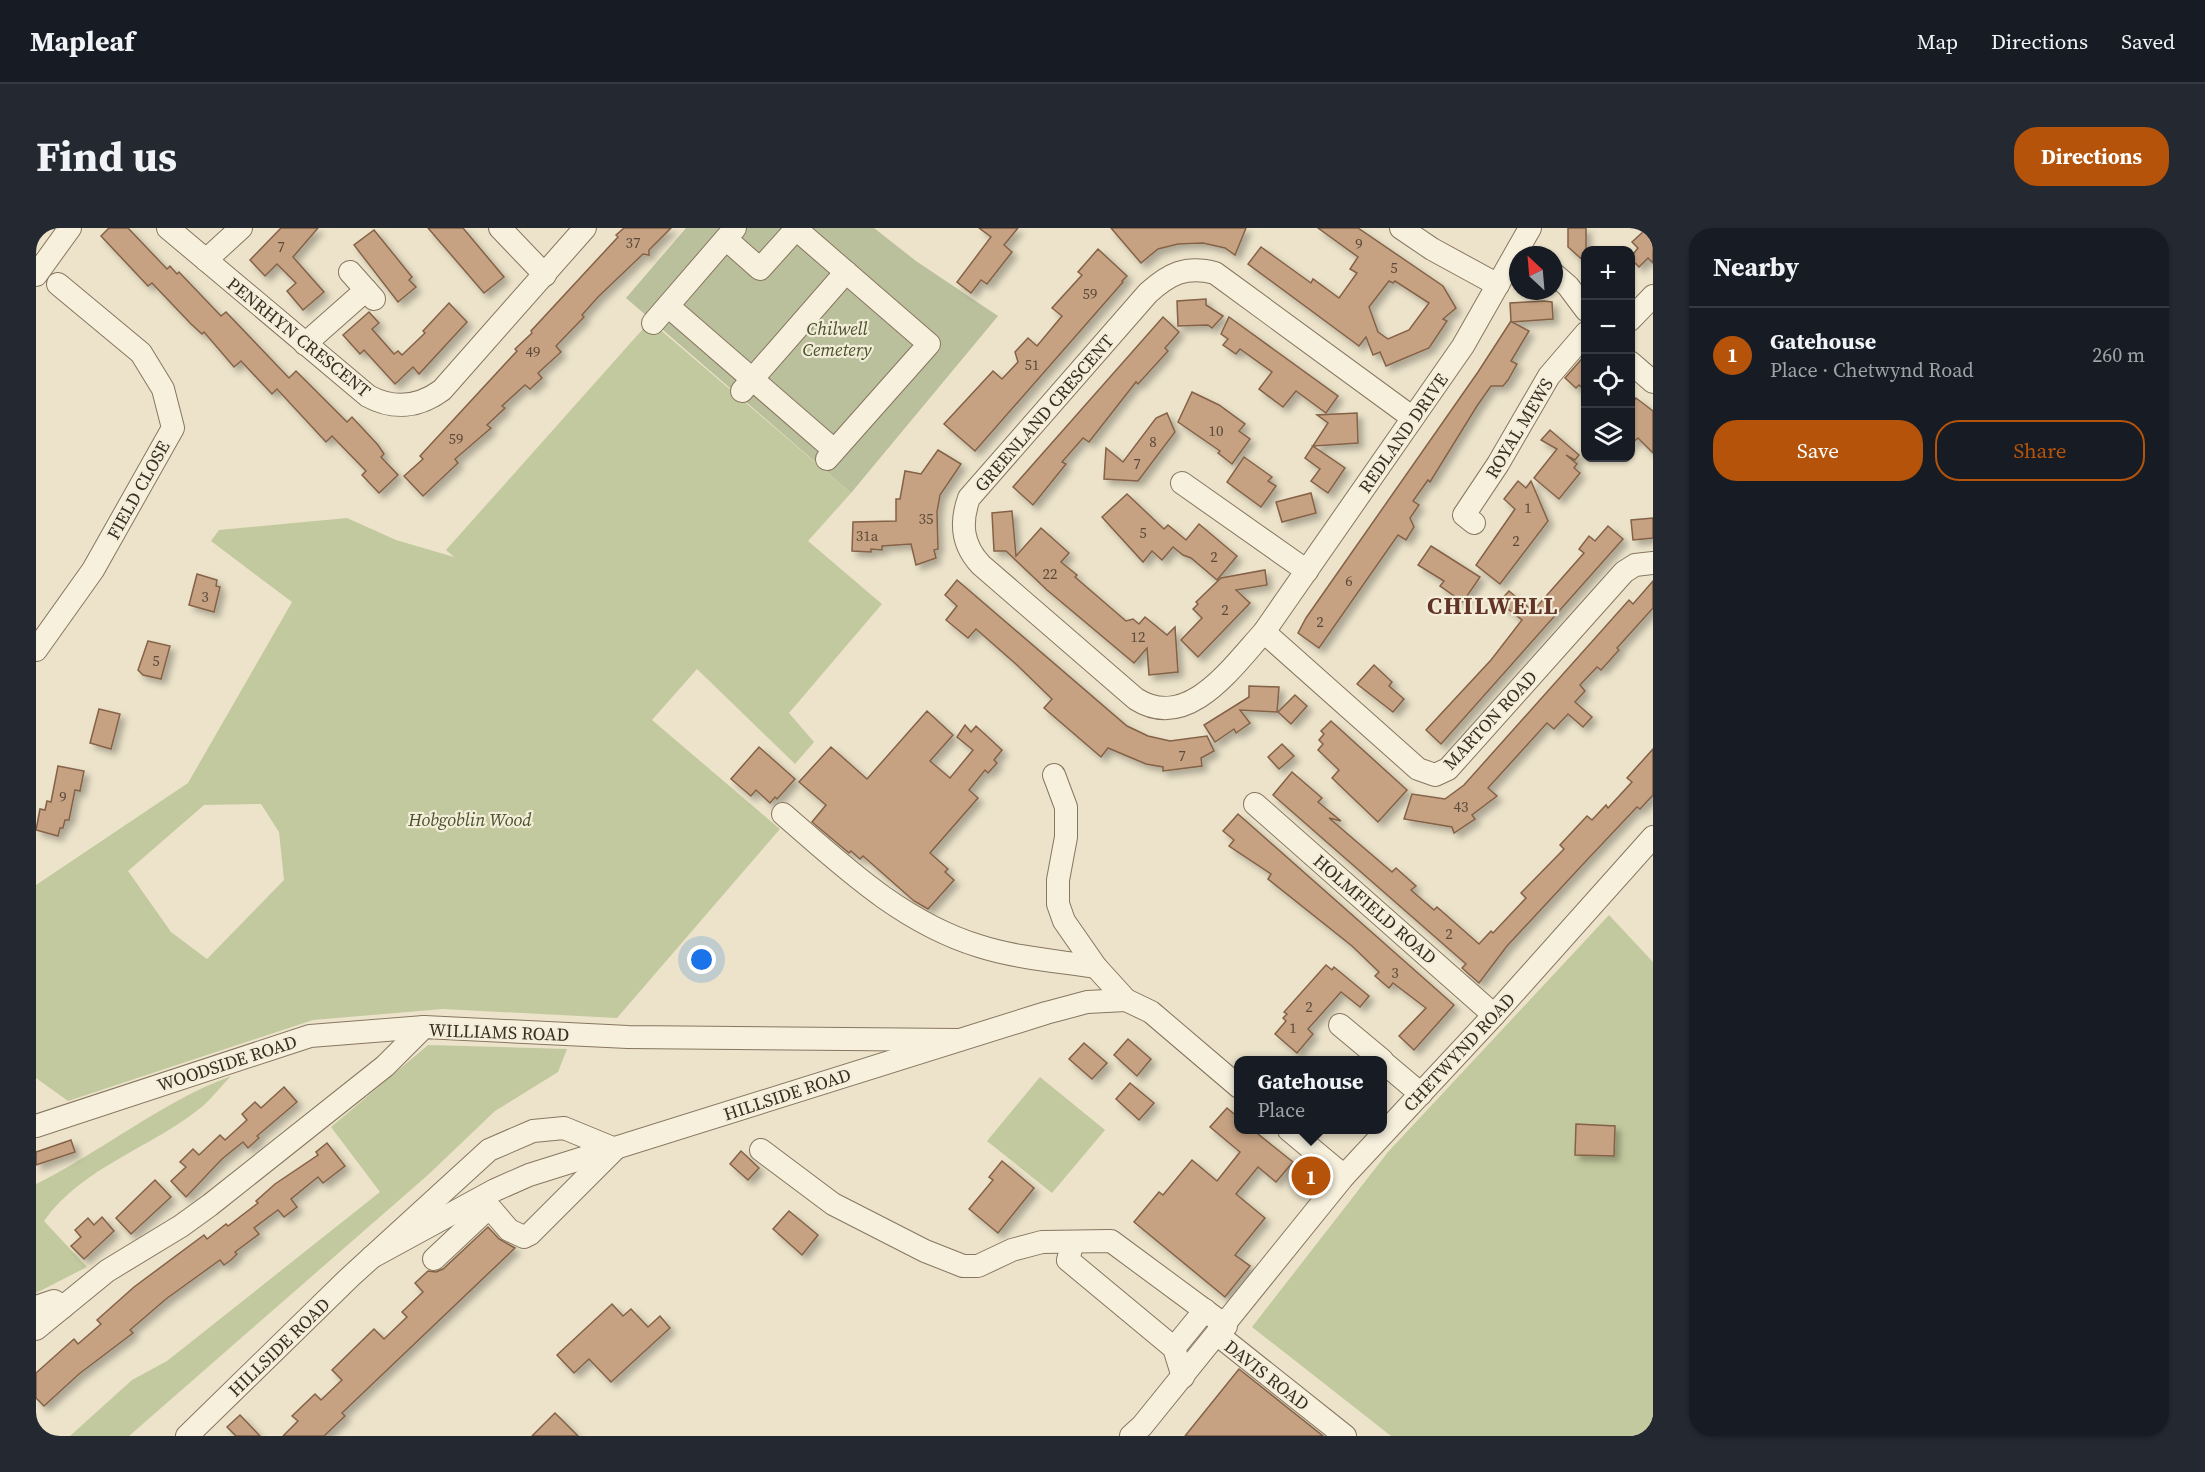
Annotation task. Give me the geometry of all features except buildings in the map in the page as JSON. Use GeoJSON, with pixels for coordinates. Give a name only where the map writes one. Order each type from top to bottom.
{"type":"FeatureCollection","features":[{"type":"Feature","properties":{"kind":"street","name":"PENRHYN CRESCENT"},"geometry":{"type":"LineString","coordinates":[[168,228],[305,344],[377,401],[397,406],[418,404],[442,390],[585,228]]}},
{"type":"Feature","properties":{"kind":"street"},"geometry":{"type":"LineString","coordinates":[[206,260],[242,228]]}},
{"type":"Feature","properties":{"kind":"street"},"geometry":{"type":"LineString","coordinates":[[500,228],[544,275]]}},
{"type":"Feature","properties":{"kind":"street"},"geometry":{"type":"LineString","coordinates":[[1401,228],[1432,249],[1498,285]]}},
{"type":"Feature","properties":{"kind":"street","name":"REDLAND DRIVE"},"geometry":{"type":"LineString","coordinates":[[1522,246],[1530,228]]}},
{"type":"Feature","properties":{"kind":"street"},"geometry":{"type":"LineString","coordinates":[[36,274],[68,229]]}},
{"type":"Feature","properties":{"kind":"street"},"geometry":{"type":"LineString","coordinates":[[653,323],[730,234],[760,269],[796,229],[928,344],[831,454],[747,385],[668,306]]}},
{"type":"Feature","properties":{"kind":"street","name":"REDLAND DRIVE"},"geometry":{"type":"LineString","coordinates":[[1264,632],[1463,346],[1509,269]]}},
{"type":"Feature","properties":{"kind":"street","name":"GREENLAND CRESCENT"},"geometry":{"type":"LineString","coordinates":[[1264,632],[1236,662],[1189,704],[1168,710],[1147,706],[973,557],[964,531],[965,510],[969,498],[1148,293],[1168,276],[1179,271],[1203,270],[1215,273],[1413,418]]}},
{"type":"Feature","properties":{"kind":"street"},"geometry":{"type":"LineString","coordinates":[[305,344],[370,294],[351,272]]}},
{"type":"Feature","properties":{"kind":"street"},"geometry":{"type":"LineString","coordinates":[[747,385],[846,272]]}},
{"type":"Feature","properties":{"kind":"street"},"geometry":{"type":"LineString","coordinates":[[1563,282],[1581,303]]}},
{"type":"Feature","properties":{"kind":"street","name":"FIELD CLOSE"},"geometry":{"type":"LineString","coordinates":[[36,650],[93,570],[173,428],[163,389],[141,353],[58,284]]}},
{"type":"Feature","properties":{"kind":"street"},"geometry":{"type":"LineString","coordinates":[[1635,315],[1653,296]]}},
{"type":"Feature","properties":{"kind":"street","name":"ROYAL MEWS"},"geometry":{"type":"LineString","coordinates":[[1474,523],[1464,515],[1498,464],[1549,376],[1581,339]]}},
{"type":"Feature","properties":{"kind":"street"},"geometry":{"type":"LineString","coordinates":[[1635,366],[1653,382]]}},
{"type":"Feature","properties":{"kind":"street"},"geometry":{"type":"LineString","coordinates":[[1182,483],[1307,570]]}},
{"type":"Feature","properties":{"kind":"street","name":"MARTON ROAD"},"geometry":{"type":"LineString","coordinates":[[1264,632],[1418,769],[1435,775],[1448,769],[1624,572],[1635,565],[1653,563]]}},
{"type":"Feature","properties":{"kind":"street"},"geometry":{"type":"LineString","coordinates":[[1054,775],[1066,807],[1066,827],[1058,880],[1058,904],[1064,921],[1096,967],[1126,1000],[1151,1012],[1234,1083]]}},
{"type":"Feature","properties":{"kind":"street","name":"HOLMFIELD ROAD"},"geometry":{"type":"LineString","coordinates":[[1255,804],[1494,1015]]}},
{"type":"Feature","properties":{"kind":"street"},"geometry":{"type":"LineString","coordinates":[[783,814],[869,889],[930,927],[980,947],[1096,967]]}},
{"type":"Feature","properties":{"kind":"street","name":"CHETWYND ROAD"},"geometry":{"type":"LineString","coordinates":[[1387,1130],[1494,1015],[1653,837]]}},
{"type":"Feature","properties":{"kind":"street","name":"HILLSIDE ROAD"},"geometry":{"type":"LineString","coordinates":[[372,1257],[495,1190],[529,1175],[1087,1002],[1126,1000]]}},
{"type":"Feature","properties":{"kind":"street"},"geometry":{"type":"LineString","coordinates":[[1340,1025],[1376,1056]]}},
{"type":"Feature","properties":{"kind":"street","name":"WILLIAMS ROAD"},"geometry":{"type":"LineString","coordinates":[[36,1329],[107,1271],[181,1226],[210,1205],[385,1066],[423,1027],[628,1037],[960,1040]]}},
{"type":"Feature","properties":{"kind":"street","name":"WOODSIDE ROAD"},"geometry":{"type":"LineString","coordinates":[[36,1126],[310,1036],[423,1027]]}},
{"type":"Feature","properties":{"kind":"street"},"geometry":{"type":"LineString","coordinates":[[1387,1065],[1421,1094]]}},
{"type":"Feature","properties":{"kind":"street","name":"HILLSIDE ROAD"},"geometry":{"type":"LineString","coordinates":[[187,1436],[372,1257],[489,1150],[533,1131],[564,1128],[615,1149]]}},
{"type":"Feature","properties":{"kind":"street"},"geometry":{"type":"LineString","coordinates":[[1294,1134],[1344,1176]]}},
{"type":"Feature","properties":{"kind":"street","name":"CHETWYND ROAD"},"geometry":{"type":"LineString","coordinates":[[1131,1436],[1222,1331],[1344,1176],[1383,1134]]}},
{"type":"Feature","properties":{"kind":"street"},"geometry":{"type":"LineString","coordinates":[[491,1209],[510,1230],[524,1237],[530,1234],[615,1149]]}},
{"type":"Feature","properties":{"kind":"street","name":"DAVIS ROAD"},"geometry":{"type":"LineString","coordinates":[[762,1150],[833,1204],[925,1251],[963,1266],[978,1266],[1012,1250],[1042,1242],[1111,1241],[1205,1310],[1222,1331],[1345,1436]]}},
{"type":"Feature","properties":{"kind":"street"},"geometry":{"type":"LineString","coordinates":[[434,1259],[482,1214],[513,1196],[554,1179]]}},
{"type":"Feature","properties":{"kind":"street"},"geometry":{"type":"LineString","coordinates":[[1073,1242],[1068,1260],[1174,1348],[1183,1377]]}},
{"type":"Feature","properties":{"kind":"street"},"geometry":{"type":"LineString","coordinates":[[36,1307],[54,1301],[63,1307]]}},
{"type":"Feature","properties":{"kind":"street"},"geometry":{"type":"LineString","coordinates":[[1174,1348],[1205,1310]]}},
{"type":"Feature","properties":{"kind":"green space","name":"Chilwell Cemetery"},"geometry":{"type":"Polygon","coordinates":[[[686,228],[874,228],[916,261],[998,316],[851,493],[626,298],[686,228]]]}},
{"type":"Feature","properties":{"kind":"green space","name":"Hobgoblin Wood"},"geometry":{"type":"Polygon","coordinates":[[[650,321],[851,493],[808,541],[882,604],[789,713],[814,742],[795,764],[697,669],[652,720],[780,829],[617,1018],[443,1009],[313,1020],[68,1101],[36,1078],[36,885],[188,783],[292,602],[211,541],[219,530],[347,518],[396,540],[454,557],[446,550],[650,321]],[[261,804],[204,805],[128,871],[171,932],[207,959],[284,880],[279,832],[261,804]]]}},
{"type":"Feature","properties":{"kind":"green space"},"geometry":{"type":"Polygon","coordinates":[[[1609,915],[1653,962],[1653,1436],[1391,1436],[1252,1327],[1388,1152],[1609,915]]]}},
{"type":"Feature","properties":{"kind":"green space"},"geometry":{"type":"Polygon","coordinates":[[[428,1045],[567,1049],[558,1072],[495,1111],[429,1174],[129,1436],[70,1436],[132,1380],[167,1361],[380,1192],[331,1127],[428,1045]]]}},
{"type":"Feature","properties":{"kind":"green space"},"geometry":{"type":"Polygon","coordinates":[[[231,1076],[203,1106],[183,1121],[98,1172],[60,1202],[44,1221],[87,1267],[36,1293],[36,1184],[180,1099],[231,1076]]]}},
{"type":"Feature","properties":{"kind":"green space"},"geometry":{"type":"Polygon","coordinates":[[[1040,1077],[1105,1130],[1052,1193],[987,1141],[1040,1077]]]}},
{"type":"Feature","properties":{"kind":"place","name":"Gatehouse"},"geometry":{"type":"Point","coordinates":[1311,1176]}},
{"type":"Feature","properties":{"kind":"district","name":"CHILWELL"},"geometry":{"type":"Point","coordinates":[1493,605]}}]}
